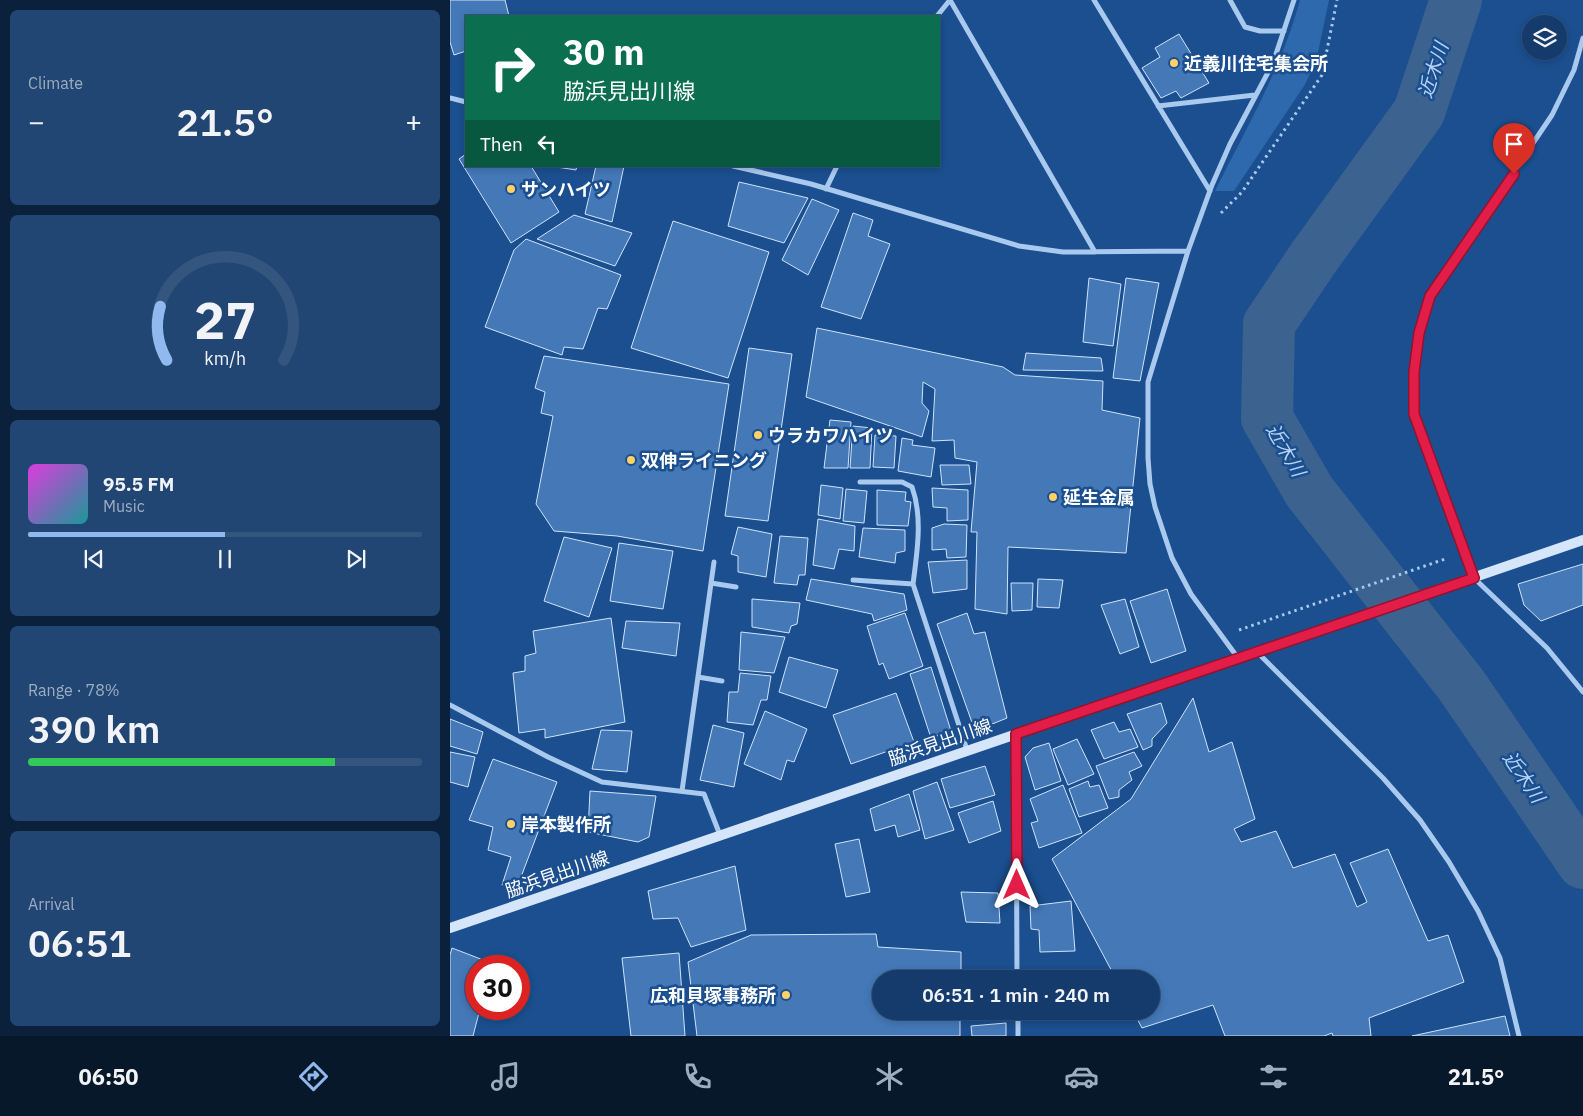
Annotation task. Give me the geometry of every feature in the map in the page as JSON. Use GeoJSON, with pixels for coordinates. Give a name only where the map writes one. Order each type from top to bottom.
{"type":"FeatureCollection","features":[{"type":"Feature","properties":{"kind":"street"},"geometry":{"type":"LineString","coordinates":[[938,15],[950,0],[1095,252]]}},
{"type":"Feature","properties":{"kind":"street"},"geometry":{"type":"LineString","coordinates":[[1094,0],[1210,191]]}},
{"type":"Feature","properties":{"kind":"street"},"geometry":{"type":"LineString","coordinates":[[1230,0],[1245,27],[1260,31],[1284,31]]}},
{"type":"Feature","properties":{"kind":"street"},"geometry":{"type":"LineString","coordinates":[[1239,658],[1191,594],[1172,558],[1155,507],[1148,458],[1148,382],[1188,251],[1210,191],[1273,63],[1294,0]]}},
{"type":"Feature","properties":{"kind":"street"},"geometry":{"type":"LineString","coordinates":[[1583,38],[1574,70],[1552,115],[1430,296],[1419,333],[1414,372],[1414,414],[1474,578],[1547,648],[1583,692]]}},
{"type":"Feature","properties":{"kind":"street"},"geometry":{"type":"LineString","coordinates":[[1158,106],[1256,95]]}},
{"type":"Feature","properties":{"kind":"street"},"geometry":{"type":"LineString","coordinates":[[450,98],[465,102]]}},
{"type":"Feature","properties":{"kind":"street"},"geometry":{"type":"LineString","coordinates":[[737,167],[826,189],[1020,246],[1063,252],[1188,251]]}},
{"type":"Feature","properties":{"kind":"street"},"geometry":{"type":"LineString","coordinates":[[826,189],[837,167]]}},
{"type":"Feature","properties":{"kind":"street"},"geometry":{"type":"LineString","coordinates":[[860,482],[902,482],[912,487],[918,504],[916,561],[912,584],[967,750]]}},
{"type":"Feature","properties":{"kind":"street","name":"脇浜見出川線"},"geometry":{"type":"LineString","coordinates":[[450,928],[1583,540]]}},
{"type":"Feature","properties":{"kind":"street"},"geometry":{"type":"LineString","coordinates":[[682,791],[714,562]]}},
{"type":"Feature","properties":{"kind":"street"},"geometry":{"type":"LineString","coordinates":[[853,580],[912,584]]}},
{"type":"Feature","properties":{"kind":"street"},"geometry":{"type":"LineString","coordinates":[[711,583],[736,587]]}},
{"type":"Feature","properties":{"kind":"street"},"geometry":{"type":"LineString","coordinates":[[1257,652],[1383,778],[1420,820],[1449,862],[1478,911],[1500,958],[1519,1036]]}},
{"type":"Feature","properties":{"kind":"street"},"geometry":{"type":"LineString","coordinates":[[698,678],[722,681]]}},
{"type":"Feature","properties":{"kind":"street"},"geometry":{"type":"LineString","coordinates":[[450,705],[548,757],[602,782],[704,794],[720,836]]}},
{"type":"Feature","properties":{"kind":"street"},"geometry":{"type":"LineString","coordinates":[[1016,734],[1017,970]]}},
{"type":"Feature","properties":{"kind":"street"},"geometry":{"type":"LineString","coordinates":[[1018,1020],[1018,1036]]}},
{"type":"Feature","properties":{"kind":"path"},"geometry":{"type":"LineString","coordinates":[[1217,217],[1242,192],[1322,75],[1337,0]]}},
{"type":"Feature","properties":{"kind":"path"},"geometry":{"type":"LineString","coordinates":[[1222,636],[1465,552]]}},
{"type":"Feature","properties":{"kind":"shaded area"},"geometry":{"type":"Polygon","coordinates":[[[1300,0],[1329,0],[1316,62],[1304,86],[1234,191],[1215,191],[1273,74],[1300,0]]]}},
{"type":"Feature","properties":{"kind":"building"},"geometry":{"type":"Polygon","coordinates":[[[450,0],[505,0],[509,15],[465,15],[465,51],[454,55],[450,42],[450,0]]]}},
{"type":"Feature","properties":{"kind":"building","name":"近義川住宅集会所"},"geometry":{"type":"Polygon","coordinates":[[[1179,34],[1209,83],[1181,98],[1176,91],[1161,98],[1142,68],[1160,57],[1155,48],[1179,34]]]}},
{"type":"Feature","properties":{"kind":"building","name":"サンハイツ"},"geometry":{"type":"Polygon","coordinates":[[[465,155],[465,167],[532,167],[559,212],[511,243],[459,159],[465,155]]]}},
{"type":"Feature","properties":{"kind":"building"},"geometry":{"type":"Polygon","coordinates":[[[556,167],[577,167],[576,170],[556,167]]]}},
{"type":"Feature","properties":{"kind":"building"},"geometry":{"type":"Polygon","coordinates":[[[596,167],[624,167],[612,222],[585,214],[596,167]]]}},
{"type":"Feature","properties":{"kind":"building"},"geometry":{"type":"Polygon","coordinates":[[[739,182],[808,198],[784,243],[728,226],[739,182]]]}},
{"type":"Feature","properties":{"kind":"building"},"geometry":{"type":"Polygon","coordinates":[[[812,199],[839,210],[808,275],[782,260],[812,199]]]}},
{"type":"Feature","properties":{"kind":"building"},"geometry":{"type":"Polygon","coordinates":[[[853,213],[873,220],[868,236],[890,244],[861,319],[821,307],[853,213]]]}},
{"type":"Feature","properties":{"kind":"building"},"geometry":{"type":"Polygon","coordinates":[[[574,215],[632,233],[615,266],[537,239],[574,215]]]}},
{"type":"Feature","properties":{"kind":"building"},"geometry":{"type":"Polygon","coordinates":[[[673,221],[769,252],[728,378],[631,348],[673,221]]]}},
{"type":"Feature","properties":{"kind":"building"},"geometry":{"type":"Polygon","coordinates":[[[526,239],[621,275],[607,309],[598,308],[583,349],[564,347],[562,355],[485,327],[514,250],[526,239]]]}},
{"type":"Feature","properties":{"kind":"building"},"geometry":{"type":"Polygon","coordinates":[[[1089,278],[1121,284],[1113,346],[1083,342],[1089,278]]]}},
{"type":"Feature","properties":{"kind":"building"},"geometry":{"type":"Polygon","coordinates":[[[1126,278],[1159,283],[1140,381],[1113,378],[1126,278]]]}},
{"type":"Feature","properties":{"kind":"building","name":"延生金属"},"geometry":{"type":"Polygon","coordinates":[[[817,328],[1003,367],[1015,375],[1103,381],[1102,410],[1140,418],[1126,553],[1008,547],[1007,614],[975,609],[977,532],[971,532],[977,462],[955,458],[954,440],[932,441],[935,389],[923,382],[922,403],[929,411],[922,437],[806,397],[817,328]]]}},
{"type":"Feature","properties":{"kind":"building","name":"ウラカワハイツ"},"geometry":{"type":"Polygon","coordinates":[[[749,348],[792,354],[768,521],[725,516],[749,348]]]}},
{"type":"Feature","properties":{"kind":"building"},"geometry":{"type":"Polygon","coordinates":[[[1026,353],[1101,358],[1103,371],[1023,370],[1026,353]]]}},
{"type":"Feature","properties":{"kind":"building","name":"双伸ライニング"},"geometry":{"type":"Polygon","coordinates":[[[544,356],[729,384],[703,551],[617,536],[554,531],[536,504],[553,416],[541,413],[545,392],[535,388],[544,356]]]}},
{"type":"Feature","properties":{"kind":"building"},"geometry":{"type":"Polygon","coordinates":[[[830,420],[851,422],[848,468],[824,468],[830,420]]]}},
{"type":"Feature","properties":{"kind":"building"},"geometry":{"type":"Polygon","coordinates":[[[853,426],[872,428],[870,468],[850,468],[853,426]]]}},
{"type":"Feature","properties":{"kind":"building"},"geometry":{"type":"Polygon","coordinates":[[[875,435],[896,436],[894,468],[873,467],[875,435]]]}},
{"type":"Feature","properties":{"kind":"building"},"geometry":{"type":"Polygon","coordinates":[[[902,438],[913,440],[912,445],[935,448],[931,477],[898,471],[902,438]]]}},
{"type":"Feature","properties":{"kind":"building"},"geometry":{"type":"Polygon","coordinates":[[[940,465],[969,465],[971,484],[942,485],[940,465]]]}},
{"type":"Feature","properties":{"kind":"building"},"geometry":{"type":"Polygon","coordinates":[[[821,485],[843,488],[840,519],[818,515],[821,485]]]}},
{"type":"Feature","properties":{"kind":"building"},"geometry":{"type":"Polygon","coordinates":[[[932,488],[968,490],[968,520],[947,521],[947,508],[933,507],[932,488]]]}},
{"type":"Feature","properties":{"kind":"building"},"geometry":{"type":"Polygon","coordinates":[[[846,489],[867,491],[864,523],[843,521],[846,489]]]}},
{"type":"Feature","properties":{"kind":"building"},"geometry":{"type":"Polygon","coordinates":[[[877,490],[906,492],[905,501],[911,502],[908,526],[877,525],[877,490]]]}},
{"type":"Feature","properties":{"kind":"building"},"geometry":{"type":"Polygon","coordinates":[[[818,519],[855,526],[854,551],[839,549],[834,569],[813,565],[818,519]]]}},
{"type":"Feature","properties":{"kind":"building"},"geometry":{"type":"Polygon","coordinates":[[[944,524],[967,525],[966,557],[947,558],[946,549],[932,550],[932,528],[944,524]]]}},
{"type":"Feature","properties":{"kind":"building"},"geometry":{"type":"Polygon","coordinates":[[[738,527],[772,534],[766,577],[738,572],[738,556],[731,554],[738,527]]]}},
{"type":"Feature","properties":{"kind":"building"},"geometry":{"type":"Polygon","coordinates":[[[863,528],[905,530],[905,551],[896,553],[895,563],[859,557],[863,528]]]}},
{"type":"Feature","properties":{"kind":"building"},"geometry":{"type":"Polygon","coordinates":[[[780,536],[808,538],[805,575],[799,575],[797,585],[774,583],[780,536]]]}},
{"type":"Feature","properties":{"kind":"building"},"geometry":{"type":"Polygon","coordinates":[[[564,537],[612,548],[589,617],[544,601],[564,537]]]}},
{"type":"Feature","properties":{"kind":"building"},"geometry":{"type":"Polygon","coordinates":[[[619,543],[673,551],[663,609],[610,601],[619,543]]]}},
{"type":"Feature","properties":{"kind":"building"},"geometry":{"type":"Polygon","coordinates":[[[967,560],[967,589],[933,593],[928,562],[967,560]]]}},
{"type":"Feature","properties":{"kind":"building"},"geometry":{"type":"Polygon","coordinates":[[[1583,564],[1583,605],[1541,621],[1524,605],[1518,584],[1583,564]]]}},
{"type":"Feature","properties":{"kind":"building"},"geometry":{"type":"Polygon","coordinates":[[[811,579],[904,594],[907,610],[874,621],[872,614],[806,600],[811,579]]]}},
{"type":"Feature","properties":{"kind":"building"},"geometry":{"type":"Polygon","coordinates":[[[1038,579],[1063,580],[1059,608],[1037,607],[1038,579]]]}},
{"type":"Feature","properties":{"kind":"building"},"geometry":{"type":"Polygon","coordinates":[[[1011,583],[1033,583],[1032,610],[1012,611],[1011,583]]]}},
{"type":"Feature","properties":{"kind":"building"},"geometry":{"type":"Polygon","coordinates":[[[1167,589],[1186,651],[1151,663],[1130,601],[1167,589]]]}},
{"type":"Feature","properties":{"kind":"building"},"geometry":{"type":"Polygon","coordinates":[[[752,599],[800,603],[797,624],[791,626],[789,633],[752,627],[752,599]]]}},
{"type":"Feature","properties":{"kind":"building"},"geometry":{"type":"Polygon","coordinates":[[[1125,599],[1139,647],[1120,654],[1101,605],[1125,599]]]}},
{"type":"Feature","properties":{"kind":"building"},"geometry":{"type":"Polygon","coordinates":[[[905,613],[923,666],[889,679],[883,663],[879,665],[867,626],[905,613]]]}},
{"type":"Feature","properties":{"kind":"building"},"geometry":{"type":"Polygon","coordinates":[[[967,613],[974,634],[985,632],[1007,718],[975,731],[937,624],[967,613]]]}},
{"type":"Feature","properties":{"kind":"building"},"geometry":{"type":"Polygon","coordinates":[[[611,618],[625,722],[545,738],[545,729],[519,733],[513,673],[525,671],[525,656],[536,653],[533,631],[611,618]]]}},
{"type":"Feature","properties":{"kind":"building"},"geometry":{"type":"Polygon","coordinates":[[[626,621],[680,623],[676,656],[622,648],[626,621]]]}},
{"type":"Feature","properties":{"kind":"building"},"geometry":{"type":"Polygon","coordinates":[[[741,632],[785,637],[774,673],[739,670],[741,632]]]}},
{"type":"Feature","properties":{"kind":"building"},"geometry":{"type":"Polygon","coordinates":[[[789,657],[838,670],[826,708],[779,692],[789,657]]]}},
{"type":"Feature","properties":{"kind":"building"},"geometry":{"type":"Polygon","coordinates":[[[931,667],[951,731],[931,738],[910,674],[931,667]]]}},
{"type":"Feature","properties":{"kind":"building"},"geometry":{"type":"Polygon","coordinates":[[[740,673],[771,676],[767,700],[761,700],[753,725],[727,722],[729,692],[738,692],[740,673]]]}},
{"type":"Feature","properties":{"kind":"building"},"geometry":{"type":"Polygon","coordinates":[[[896,693],[914,742],[851,764],[833,715],[896,693]]]}},
{"type":"Feature","properties":{"kind":"building"},"geometry":{"type":"Polygon","coordinates":[[[1193,698],[1209,752],[1232,742],[1255,819],[1234,829],[1241,842],[1276,831],[1293,868],[1335,854],[1357,907],[1367,902],[1350,863],[1388,849],[1428,941],[1448,935],[1464,982],[1369,1018],[1371,1036],[1333,1036],[1332,1033],[1324,1036],[1225,1036],[1213,1005],[1142,1028],[1138,1020],[1160,1020],[1160,970],[1111,970],[1052,859],[1131,799],[1193,698]]]}},
{"type":"Feature","properties":{"kind":"building"},"geometry":{"type":"Polygon","coordinates":[[[1161,703],[1167,723],[1152,739],[1152,746],[1143,750],[1127,714],[1161,703]]]}},
{"type":"Feature","properties":{"kind":"building"},"geometry":{"type":"Polygon","coordinates":[[[765,711],[807,729],[794,762],[787,760],[781,780],[744,764],[765,711]]]}},
{"type":"Feature","properties":{"kind":"building"},"geometry":{"type":"Polygon","coordinates":[[[450,719],[483,732],[477,754],[450,746],[450,719]]]}},
{"type":"Feature","properties":{"kind":"building"},"geometry":{"type":"Polygon","coordinates":[[[1114,722],[1119,732],[1130,729],[1138,747],[1104,759],[1091,730],[1114,722]]]}},
{"type":"Feature","properties":{"kind":"building"},"geometry":{"type":"Polygon","coordinates":[[[713,725],[744,733],[734,787],[700,780],[713,725]]]}},
{"type":"Feature","properties":{"kind":"building"},"geometry":{"type":"Polygon","coordinates":[[[601,730],[632,731],[627,772],[592,769],[601,730]]]}},
{"type":"Feature","properties":{"kind":"building"},"geometry":{"type":"Polygon","coordinates":[[[1077,739],[1094,774],[1068,785],[1053,749],[1077,739]]]}},
{"type":"Feature","properties":{"kind":"building"},"geometry":{"type":"Polygon","coordinates":[[[1049,743],[1061,781],[1035,790],[1025,757],[1033,748],[1049,743]]]}},
{"type":"Feature","properties":{"kind":"building"},"geometry":{"type":"Polygon","coordinates":[[[450,752],[475,757],[468,787],[450,782],[450,752]]]}},
{"type":"Feature","properties":{"kind":"building"},"geometry":{"type":"Polygon","coordinates":[[[1134,752],[1142,766],[1129,772],[1132,780],[1119,790],[1119,797],[1109,799],[1096,766],[1134,752]]]}},
{"type":"Feature","properties":{"kind":"building","name":"岸本製作所"},"geometry":{"type":"Polygon","coordinates":[[[493,759],[557,782],[521,877],[502,885],[511,857],[488,850],[493,827],[469,820],[493,759]]]}},
{"type":"Feature","properties":{"kind":"building"},"geometry":{"type":"Polygon","coordinates":[[[985,766],[995,795],[950,808],[941,779],[985,766]]]}},
{"type":"Feature","properties":{"kind":"building"},"geometry":{"type":"Polygon","coordinates":[[[1088,781],[1090,787],[1099,785],[1108,808],[1079,817],[1069,789],[1088,781]]]}},
{"type":"Feature","properties":{"kind":"building"},"geometry":{"type":"Polygon","coordinates":[[[937,782],[954,830],[925,839],[913,791],[937,782]]]}},
{"type":"Feature","properties":{"kind":"building"},"geometry":{"type":"Polygon","coordinates":[[[1063,785],[1082,833],[1039,848],[1031,823],[1038,821],[1030,799],[1063,785]]]}},
{"type":"Feature","properties":{"kind":"building"},"geometry":{"type":"Polygon","coordinates":[[[590,791],[656,796],[649,837],[638,842],[588,832],[590,791]]]}},
{"type":"Feature","properties":{"kind":"building"},"geometry":{"type":"Polygon","coordinates":[[[909,794],[920,830],[898,837],[895,825],[875,831],[870,809],[909,794]]]}},
{"type":"Feature","properties":{"kind":"building"},"geometry":{"type":"Polygon","coordinates":[[[993,801],[1001,831],[969,843],[958,813],[993,801]]]}},
{"type":"Feature","properties":{"kind":"building"},"geometry":{"type":"Polygon","coordinates":[[[859,839],[870,892],[846,897],[835,844],[859,839]]]}},
{"type":"Feature","properties":{"kind":"building"},"geometry":{"type":"Polygon","coordinates":[[[735,866],[746,930],[691,947],[678,918],[653,919],[648,891],[735,866]]]}},
{"type":"Feature","properties":{"kind":"building"},"geometry":{"type":"Polygon","coordinates":[[[961,892],[998,893],[1000,923],[966,922],[961,892]]]}},
{"type":"Feature","properties":{"kind":"building"},"geometry":{"type":"Polygon","coordinates":[[[1071,901],[1075,951],[1040,952],[1039,930],[1031,929],[1030,906],[1071,901]]]}},
{"type":"Feature","properties":{"kind":"building","name":"広和貝塚事務所"},"geometry":{"type":"Polygon","coordinates":[[[876,934],[878,947],[961,952],[961,970],[872,970],[872,1020],[960,1020],[960,1036],[697,1036],[688,962],[751,935],[876,934]]]}},
{"type":"Feature","properties":{"kind":"building"},"geometry":{"type":"Polygon","coordinates":[[[452,948],[470,955],[465,955],[465,1020],[477,1020],[473,1036],[450,1036],[450,955],[452,948]]]}},
{"type":"Feature","properties":{"kind":"building"},"geometry":{"type":"Polygon","coordinates":[[[679,953],[685,1036],[631,1036],[622,958],[679,953]]]}},
{"type":"Feature","properties":{"kind":"building"},"geometry":{"type":"Polygon","coordinates":[[[1505,1016],[1510,1036],[1412,1036],[1500,1017],[1505,1016]]]}},
{"type":"Feature","properties":{"kind":"building"},"geometry":{"type":"Polygon","coordinates":[[[1006,1023],[1006,1036],[972,1036],[971,1026],[1006,1023]]]}},
{"type":"Feature","properties":{"kind":"waterway","name":"近木川"},"geometry":{"type":"LineString","coordinates":[[1456,0],[1419,112],[1314,257],[1269,324],[1267,418],[1309,491],[1462,686],[1583,863]]}},
{"type":"Feature","properties":{"kind":"place","name":"近義川住宅集会所"},"geometry":{"type":"Point","coordinates":[1174,63]}},
{"type":"Feature","properties":{"kind":"place","name":"サンハイツ"},"geometry":{"type":"Point","coordinates":[511,189]}},
{"type":"Feature","properties":{"kind":"place","name":"ウラカワハイツ"},"geometry":{"type":"Point","coordinates":[758,435]}},
{"type":"Feature","properties":{"kind":"place","name":"双伸ライニング"},"geometry":{"type":"Point","coordinates":[631,460]}},
{"type":"Feature","properties":{"kind":"place","name":"延生金属"},"geometry":{"type":"Point","coordinates":[1053,497]}},
{"type":"Feature","properties":{"kind":"place","name":"岸本製作所"},"geometry":{"type":"Point","coordinates":[511,824]}},
{"type":"Feature","properties":{"kind":"place","name":"広和貝塚事務所"},"geometry":{"type":"Point","coordinates":[786,995]}},
{"type":"Feature","properties":{"kind":"route"},"geometry":{"type":"LineString","coordinates":[[1017,885],[1016,734],[1474,578],[1414,414],[1414,372],[1419,333],[1430,296],[1514,174]]}}]}
